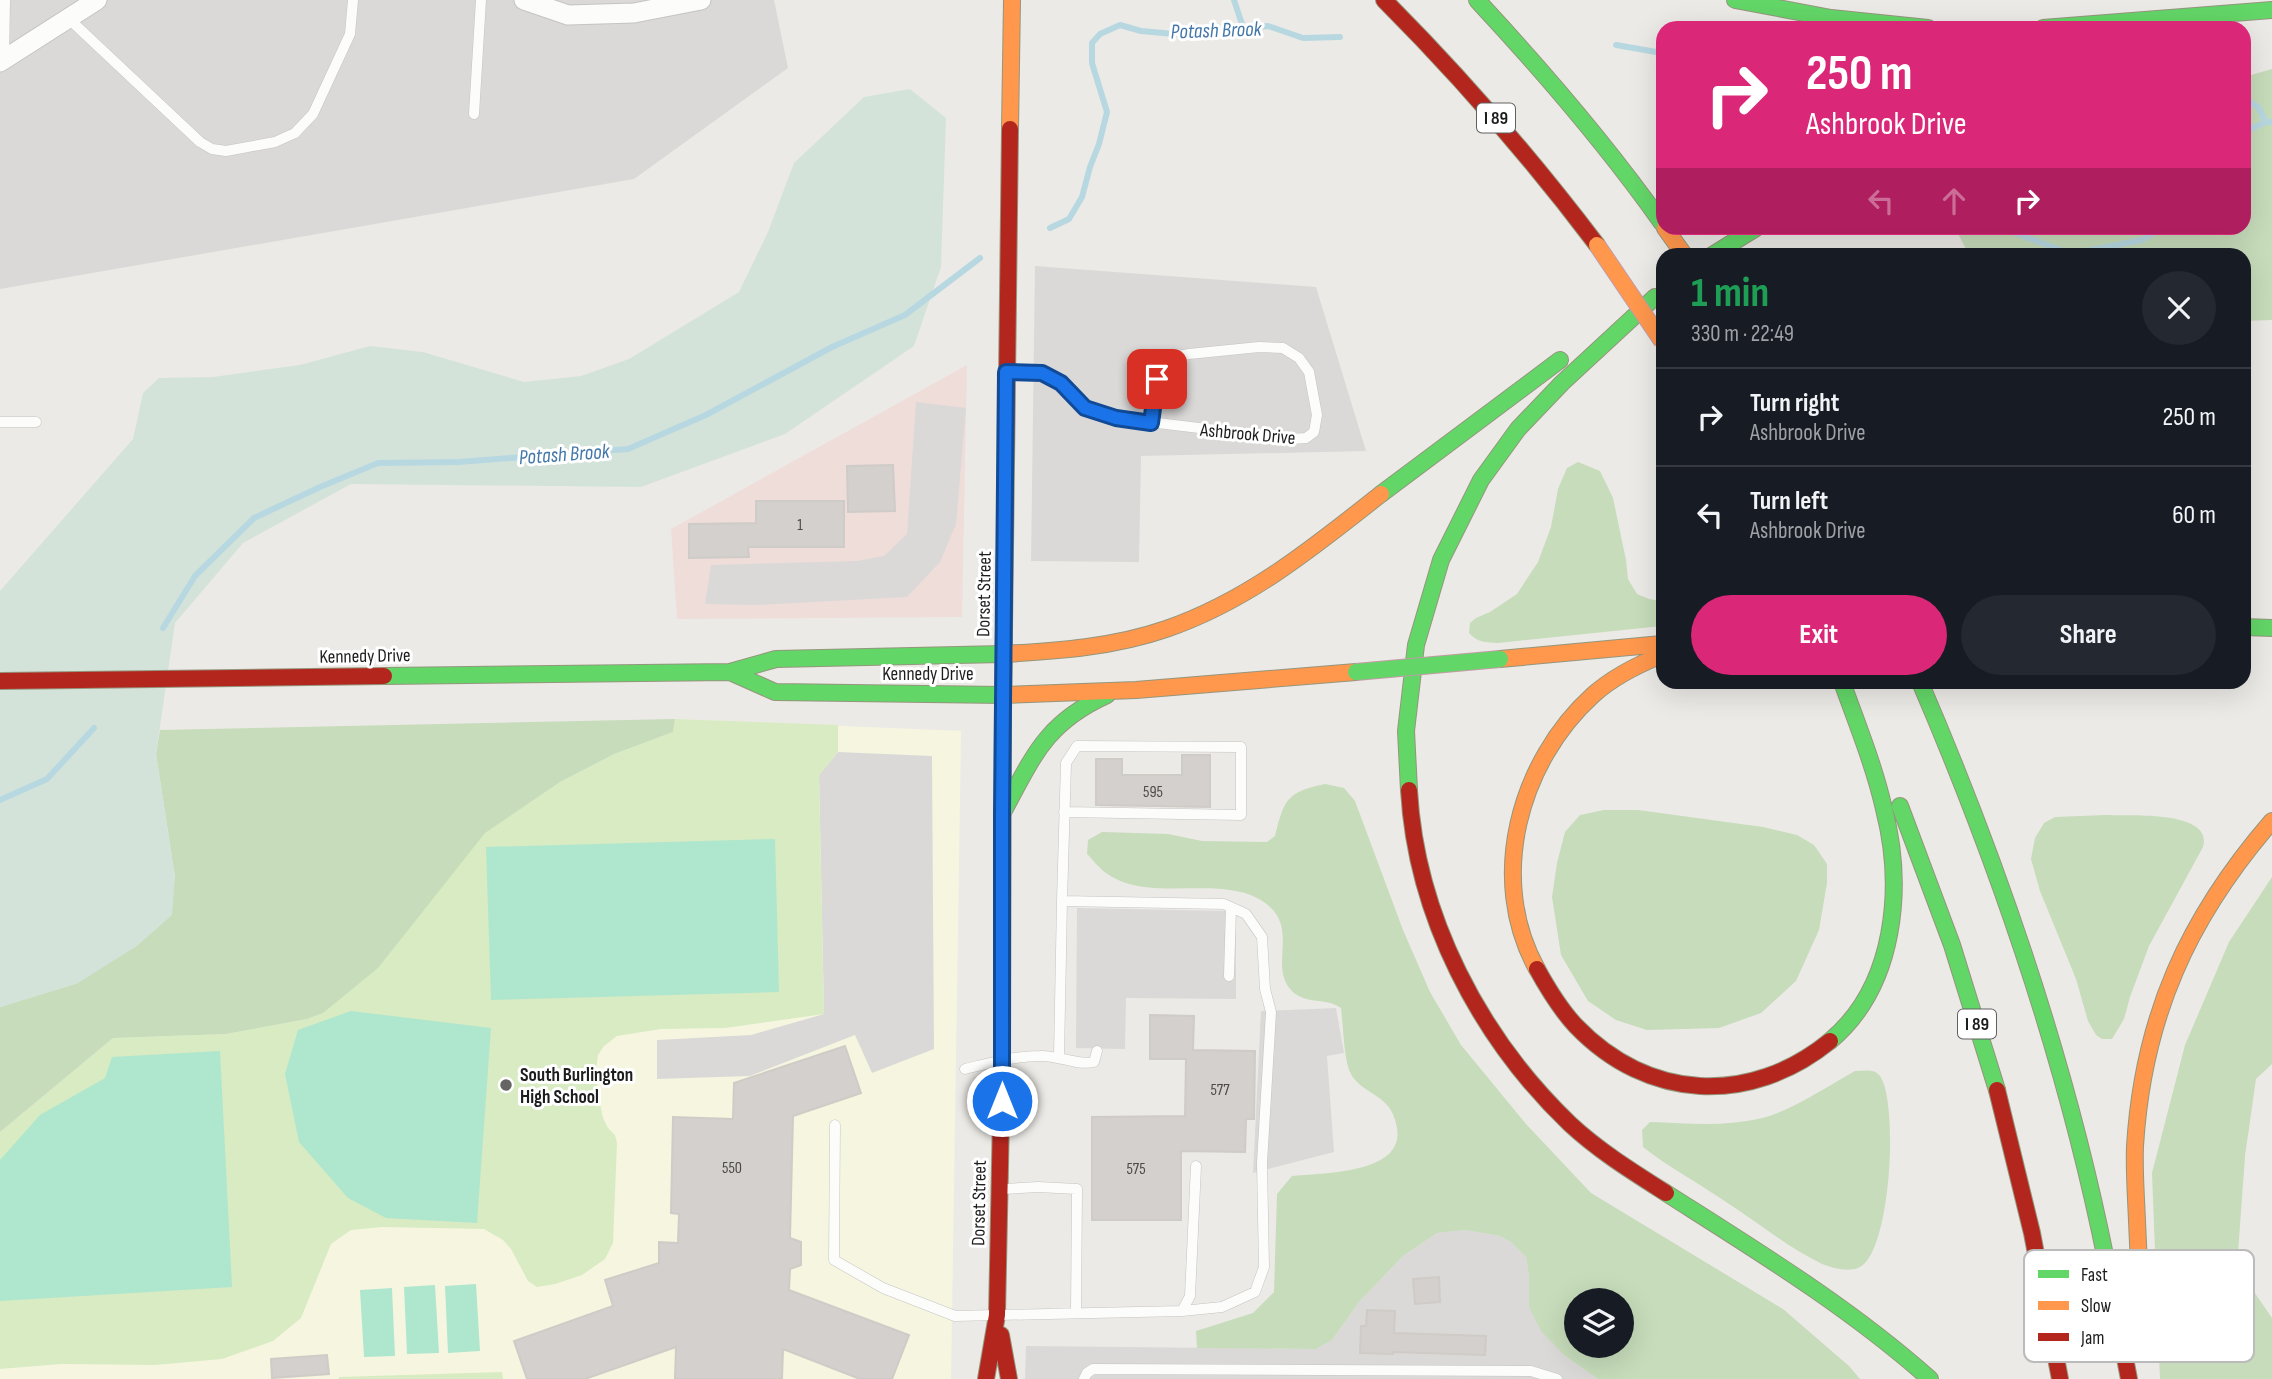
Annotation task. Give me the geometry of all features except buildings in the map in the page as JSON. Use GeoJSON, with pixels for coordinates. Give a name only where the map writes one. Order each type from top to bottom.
{"type":"FeatureCollection","features":[{"type":"Feature","properties":{"kind":"main road","name":"Dorset Street"},"geometry":{"type":"LineString","coordinates":[[986,1379],[997,1315],[1000,1189],[1003,654],[1012,0]]}},
{"type":"Feature","properties":{"kind":"main road","name":"I 89"},"geometry":{"type":"LineString","coordinates":[[1384,0],[1502,125],[1597,245],[1656,332]]}},
{"type":"Feature","properties":{"kind":"main road"},"geometry":{"type":"LineString","coordinates":[[1477,0],[1585,122],[1656,214]]}},
{"type":"Feature","properties":{"kind":"main road"},"geometry":{"type":"LineString","coordinates":[[1735,0],[1814,16],[1862,21]]}},
{"type":"Feature","properties":{"kind":"main road"},"geometry":{"type":"LineString","coordinates":[[2132,21],[2272,10]]}},
{"type":"Feature","properties":{"kind":"main road"},"geometry":{"type":"LineString","coordinates":[[1724,248],[1745,235]]}},
{"type":"Feature","properties":{"kind":"main road","name":"Kennedy Drive"},"geometry":{"type":"LineString","coordinates":[[0,681],[730,672],[776,659],[1003,654],[1075,648],[1147,634],[1193,618],[1242,596],[1312,550],[1385,491],[1538,376],[1656,296]]}},
{"type":"Feature","properties":{"kind":"main road"},"geometry":{"type":"LineString","coordinates":[[1656,297],[1554,391],[1514,435],[1482,478],[1459,518],[1441,558],[1421,619],[1407,709],[1406,789],[1421,874],[1443,939],[1469,995],[1510,1057],[1548,1102],[1596,1146],[1837,1305],[1930,1379]]}},
{"type":"Feature","properties":{"kind":"main road"},"geometry":{"type":"LineString","coordinates":[[2251,627],[2272,628]]}},
{"type":"Feature","properties":{"kind":"main road"},"geometry":{"type":"LineString","coordinates":[[1002,814],[1046,737],[1062,719],[1095,700],[1128,690],[1656,645]]}},
{"type":"Feature","properties":{"kind":"main road"},"geometry":{"type":"LineString","coordinates":[[1656,657],[1614,678],[1586,701],[1562,728],[1542,760],[1521,808],[1515,841],[1513,876],[1517,914],[1527,950],[1544,984],[1566,1016],[1594,1044],[1624,1066],[1640,1074],[1677,1084],[1706,1087],[1737,1085],[1778,1074],[1829,1042],[1854,1016],[1873,985],[1891,924],[1892,856],[1887,821],[1846,689]]}},
{"type":"Feature","properties":{"kind":"main road","name":"Kennedy Drive"},"geometry":{"type":"LineString","coordinates":[[730,672],[775,692],[1003,695],[1128,690]]}},
{"type":"Feature","properties":{"kind":"main road","name":"I 89"},"geometry":{"type":"LineString","coordinates":[[1847,689],[1909,829],[1938,905],[1976,1021],[2020,1179],[2034,1250]]}},
{"type":"Feature","properties":{"kind":"main road"},"geometry":{"type":"LineString","coordinates":[[1923,689],[1984,840],[2041,1006],[2067,1097],[2104,1250]]}},
{"type":"Feature","properties":{"kind":"main road"},"geometry":{"type":"LineString","coordinates":[[2139,1250],[2135,1148],[2140,1097],[2148,1052],[2166,991],[2196,926],[2234,867],[2272,821]]}},
{"type":"Feature","properties":{"kind":"main road","name":"Dorset Street"},"geometry":{"type":"LineString","coordinates":[[997,1315],[1009,1379]]}},
{"type":"Feature","properties":{"kind":"street"},"geometry":{"type":"LineString","coordinates":[[2,61],[97,0]]}},
{"type":"Feature","properties":{"kind":"street"},"geometry":{"type":"LineString","coordinates":[[524,0],[568,15],[634,13],[701,0]]}},
{"type":"Feature","properties":{"kind":"lane"},"geometry":{"type":"LineString","coordinates":[[2,61],[5,0]]}},
{"type":"Feature","properties":{"kind":"lane"},"geometry":{"type":"LineString","coordinates":[[67,17],[200,142],[212,149],[226,151],[275,142],[295,134],[313,114],[350,34],[353,0]]}},
{"type":"Feature","properties":{"kind":"lane"},"geometry":{"type":"LineString","coordinates":[[474,114],[481,0]]}},
{"type":"Feature","properties":{"kind":"lane","name":"Ashbrook Drive"},"geometry":{"type":"LineString","coordinates":[[1006,372],[1042,373],[1061,383],[1085,408],[1116,418],[1151,423],[1291,439],[1306,438],[1314,432],[1317,415],[1309,372],[1299,358],[1283,348],[1259,347],[1173,357],[1161,366],[1151,423]]}},
{"type":"Feature","properties":{"kind":"lane"},"geometry":{"type":"LineString","coordinates":[[0,422],[36,422]]}},
{"type":"Feature","properties":{"kind":"lane"},"geometry":{"type":"LineString","coordinates":[[1059,1057],[1064,812],[1066,763],[1077,747],[1241,747],[1241,815],[1064,812]]}},
{"type":"Feature","properties":{"kind":"lane"},"geometry":{"type":"LineString","coordinates":[[835,1125],[834,1260],[883,1288],[954,1316],[1182,1311],[1222,1307],[1255,1292],[1264,1267],[1262,1163],[1271,1012],[1265,989],[1262,936],[1246,914],[1224,904],[1062,901]]}},
{"type":"Feature","properties":{"kind":"lane"},"geometry":{"type":"LineString","coordinates":[[1229,976],[1231,907]]}},
{"type":"Feature","properties":{"kind":"lane"},"geometry":{"type":"LineString","coordinates":[[965,1069],[1002,1060],[1040,1056],[1059,1057],[1085,1064],[1094,1062],[1097,1051]]}},
{"type":"Feature","properties":{"kind":"lane"},"geometry":{"type":"LineString","coordinates":[[1182,1311],[1190,1296],[1196,1166]]}},
{"type":"Feature","properties":{"kind":"lane"},"geometry":{"type":"LineString","coordinates":[[1000,1189],[1077,1189],[1076,1313]]}},
{"type":"Feature","properties":{"kind":"lane"},"geometry":{"type":"LineString","coordinates":[[1084,1379],[1087,1373],[1093,1370],[1384,1374],[1531,1371],[1557,1379]]}},
{"type":"Feature","properties":{"kind":"shaded area"},"geometry":{"type":"Polygon","coordinates":[[[0,0],[774,0],[788,68],[634,179],[0,289],[0,0]]]}},
{"type":"Feature","properties":{"kind":"shaded area"},"geometry":{"type":"Polygon","coordinates":[[[910,89],[946,118],[941,267],[914,346],[785,434],[641,487],[351,484],[243,543],[175,623],[156,754],[175,877],[172,915],[137,946],[78,983],[0,1007],[0,591],[133,439],[143,393],[159,378],[213,377],[300,365],[370,346],[423,352],[524,382],[581,376],[629,359],[739,292],[768,232],[794,163],[864,97],[910,89]]]}},
{"type":"Feature","properties":{"kind":"shaded area"},"geometry":{"type":"Polygon","coordinates":[[[1035,266],[1316,287],[1366,451],[1141,456],[1139,562],[1031,561],[1035,266]]]}},
{"type":"Feature","properties":{"kind":"shaded area"},"geometry":{"type":"Polygon","coordinates":[[[967,365],[962,617],[677,619],[671,529],[967,365]]]}},
{"type":"Feature","properties":{"kind":"shaded area"},"geometry":{"type":"Polygon","coordinates":[[[916,402],[966,408],[956,524],[940,562],[907,597],[755,605],[705,604],[711,565],[857,561],[884,556],[907,534],[916,402]]]}},
{"type":"Feature","properties":{"kind":"shaded area","name":"South Burlington High School"},"geometry":{"type":"Polygon","coordinates":[[[675,719],[961,731],[951,1379],[0,1379],[0,1132],[113,1038],[226,1034],[307,1019],[323,1013],[673,732],[675,719]]]}},
{"type":"Feature","properties":{"kind":"shaded area"},"geometry":{"type":"Polygon","coordinates":[[[838,752],[932,756],[934,1049],[872,1073],[855,1035],[750,1076],[657,1079],[657,1040],[751,1035],[824,1014],[819,775],[838,752]]]}},
{"type":"Feature","properties":{"kind":"shaded area"},"geometry":{"type":"Polygon","coordinates":[[[1077,908],[1225,911],[1236,934],[1236,999],[1126,998],[1125,1049],[1076,1048],[1077,908]]]}},
{"type":"Feature","properties":{"kind":"shaded area"},"geometry":{"type":"Polygon","coordinates":[[[1336,1008],[1344,1053],[1327,1056],[1334,1152],[1253,1173],[1261,1011],[1336,1008]]]}},
{"type":"Feature","properties":{"kind":"shaded area"},"geometry":{"type":"Polygon","coordinates":[[[1466,1230],[1500,1236],[1511,1242],[1526,1257],[1529,1307],[1564,1358],[1598,1379],[1025,1379],[1026,1346],[1316,1349],[1332,1340],[1359,1302],[1403,1256],[1437,1233],[1466,1230]]]}},
{"type":"Feature","properties":{"kind":"green space"},"geometry":{"type":"Polygon","coordinates":[[[2272,69],[2272,320],[2251,321],[2251,248],[1965,248],[1959,235],[2251,235],[2251,75],[2272,69]]]}},
{"type":"Feature","properties":{"kind":"green space"},"geometry":{"type":"Polygon","coordinates":[[[1578,462],[1600,471],[1613,498],[1628,579],[1637,594],[1656,600],[1656,627],[1498,643],[1476,639],[1469,633],[1470,623],[1517,594],[1538,562],[1551,527],[1558,489],[1567,468],[1578,462]]]}},
{"type":"Feature","properties":{"kind":"green space"},"geometry":{"type":"Polygon","coordinates":[[[675,719],[838,725],[838,752],[819,775],[824,1014],[725,1028],[661,1029],[617,1036],[604,1046],[598,1055],[596,1070],[598,1095],[603,1118],[615,1135],[617,1143],[613,1243],[605,1259],[582,1275],[537,1287],[528,1281],[511,1249],[503,1240],[484,1229],[382,1227],[351,1230],[331,1244],[301,1318],[273,1341],[222,1359],[155,1365],[61,1364],[0,1369],[0,1132],[113,1038],[226,1034],[307,1019],[323,1013],[442,886],[484,833],[560,782],[614,754],[673,732],[675,719]]]}},
{"type":"Feature","properties":{"kind":"green space"},"geometry":{"type":"Polygon","coordinates":[[[675,719],[673,732],[614,754],[560,782],[485,833],[378,968],[323,1013],[307,1019],[226,1034],[113,1038],[0,1132],[0,1007],[78,983],[175,877],[156,754],[160,730],[675,719]]]}},
{"type":"Feature","properties":{"kind":"green space"},"geometry":{"type":"Polygon","coordinates":[[[1325,784],[1344,788],[1355,801],[1403,930],[1430,992],[1461,1045],[1526,1124],[1591,1193],[1783,1309],[1849,1366],[1860,1379],[1598,1379],[1568,1358],[1634,1358],[1634,1288],[1564,1288],[1564,1355],[1541,1331],[1529,1307],[1526,1257],[1511,1242],[1500,1236],[1466,1230],[1437,1233],[1403,1256],[1359,1302],[1332,1340],[1316,1349],[1197,1348],[1196,1331],[1253,1313],[1274,1292],[1277,1194],[1292,1176],[1341,1172],[1375,1163],[1388,1154],[1396,1143],[1397,1128],[1388,1106],[1357,1082],[1350,1072],[1341,1008],[1303,998],[1292,991],[1285,981],[1282,969],[1282,932],[1279,919],[1271,908],[1257,898],[1240,892],[1160,888],[1122,882],[1103,871],[1087,854],[1088,840],[1102,832],[1168,834],[1202,841],[1267,842],[1275,836],[1281,813],[1289,799],[1302,790],[1325,784]]]}},
{"type":"Feature","properties":{"kind":"green space"},"geometry":{"type":"Polygon","coordinates":[[[1604,810],[1638,810],[1763,827],[1797,835],[1814,845],[1827,864],[1827,883],[1819,930],[1796,981],[1761,1013],[1719,1028],[1647,1030],[1616,1020],[1588,1001],[1561,955],[1552,897],[1565,832],[1580,815],[1604,810]]]}},
{"type":"Feature","properties":{"kind":"green space"},"geometry":{"type":"Polygon","coordinates":[[[2149,816],[2183,821],[2196,827],[2203,835],[2203,847],[2149,946],[2124,1019],[2112,1039],[2102,1039],[2096,1035],[2088,1021],[2076,979],[2040,891],[2031,859],[2035,838],[2044,823],[2055,817],[2149,816]]]}},
{"type":"Feature","properties":{"kind":"green space"},"geometry":{"type":"Polygon","coordinates":[[[775,839],[779,992],[491,1000],[486,847],[775,839]]]}},
{"type":"Feature","properties":{"kind":"green space"},"geometry":{"type":"Polygon","coordinates":[[[2272,877],[2272,1064],[2256,1079],[2245,1156],[2238,1250],[2155,1250],[2152,1173],[2185,1045],[2229,942],[2272,877]]]}},
{"type":"Feature","properties":{"kind":"green space"},"geometry":{"type":"Polygon","coordinates":[[[351,1011],[491,1028],[477,1223],[386,1218],[348,1198],[299,1142],[285,1074],[298,1030],[351,1011]]]}},
{"type":"Feature","properties":{"kind":"green space"},"geometry":{"type":"Polygon","coordinates":[[[220,1051],[232,1287],[0,1301],[0,1160],[40,1115],[105,1078],[112,1057],[220,1051]]]}},
{"type":"Feature","properties":{"kind":"green space"},"geometry":{"type":"Polygon","coordinates":[[[1855,1071],[1872,1071],[1880,1076],[1886,1092],[1890,1146],[1889,1178],[1878,1237],[1869,1258],[1858,1268],[1835,1268],[1809,1257],[1643,1147],[1642,1130],[1650,1122],[1718,1124],[1758,1119],[1795,1105],[1855,1071]]]}},
{"type":"Feature","properties":{"kind":"green space"},"geometry":{"type":"Polygon","coordinates":[[[476,1284],[480,1351],[448,1353],[445,1286],[476,1284]]]}},
{"type":"Feature","properties":{"kind":"green space"},"geometry":{"type":"Polygon","coordinates":[[[435,1285],[439,1353],[407,1354],[404,1287],[435,1285]]]}},
{"type":"Feature","properties":{"kind":"green space"},"geometry":{"type":"Polygon","coordinates":[[[392,1288],[395,1356],[364,1357],[360,1290],[392,1288]]]}},
{"type":"Feature","properties":{"kind":"green space"},"geometry":{"type":"Polygon","coordinates":[[[2254,1292],[2272,1318],[2272,1379],[2160,1379],[2159,1362],[2254,1362],[2254,1292]]]}},
{"type":"Feature","properties":{"kind":"green space"},"geometry":{"type":"Polygon","coordinates":[[[502,1372],[503,1379],[339,1379],[339,1377],[502,1372]]]}},
{"type":"Feature","properties":{"kind":"waterway"},"geometry":{"type":"LineString","coordinates":[[1234,0],[1243,27]]}},
{"type":"Feature","properties":{"kind":"waterway","name":"Potash Brook"},"geometry":{"type":"LineString","coordinates":[[1050,228],[1069,219],[1082,197],[1099,144],[1107,112],[1092,63],[1092,43],[1100,34],[1120,25],[1141,31],[1174,34],[1268,26],[1303,38],[1340,37]]}},
{"type":"Feature","properties":{"kind":"waterway","name":"Potash Brook"},"geometry":{"type":"LineString","coordinates":[[1616,45],[1656,52]]}},
{"type":"Feature","properties":{"kind":"waterway"},"geometry":{"type":"LineString","coordinates":[[2251,102],[2258,107],[2266,122]]}},
{"type":"Feature","properties":{"kind":"waterway","name":"Potash Brook"},"geometry":{"type":"LineString","coordinates":[[2251,129],[2272,122]]}},
{"type":"Feature","properties":{"kind":"waterway","name":"Potash Brook"},"geometry":{"type":"LineString","coordinates":[[2021,235],[2055,248]]}},
{"type":"Feature","properties":{"kind":"waterway","name":"Potash Brook"},"geometry":{"type":"LineString","coordinates":[[2101,248],[2142,240],[2150,235]]}},
{"type":"Feature","properties":{"kind":"waterway","name":"Potash Brook"},"geometry":{"type":"LineString","coordinates":[[163,628],[195,576],[254,518],[320,487],[378,463],[459,462],[628,449],[706,415],[832,347],[905,315],[980,258]]}},
{"type":"Feature","properties":{"kind":"waterway","name":"Potash Brook"},"geometry":{"type":"LineString","coordinates":[[0,800],[47,779],[94,728]]}},
{"type":"Feature","properties":{"kind":"traffic: fast"},"geometry":{"type":"LineString","coordinates":[[1477,0],[1573,109],[1656,215]]}},
{"type":"Feature","properties":{"kind":"traffic: fast"},"geometry":{"type":"LineString","coordinates":[[1735,0],[1860,21]]}},
{"type":"Feature","properties":{"kind":"traffic: fast"},"geometry":{"type":"LineString","coordinates":[[2132,21],[2272,10]]}},
{"type":"Feature","properties":{"kind":"traffic: fast"},"geometry":{"type":"LineString","coordinates":[[1724,248],[1745,235]]}},
{"type":"Feature","properties":{"kind":"traffic: fast"},"geometry":{"type":"LineString","coordinates":[[1409,790],[1406,731],[1416,645],[1441,560],[1481,480],[1518,429],[1562,383],[1655,297]]}},
{"type":"Feature","properties":{"kind":"traffic: fast"},"geometry":{"type":"LineString","coordinates":[[1381,494],[1560,360]]}},
{"type":"Feature","properties":{"kind":"traffic: fast"},"geometry":{"type":"LineString","coordinates":[[2251,627],[2272,628]]}},
{"type":"Feature","properties":{"kind":"traffic: fast"},"geometry":{"type":"LineString","coordinates":[[384,676],[730,672],[776,659],[1003,654]]}},
{"type":"Feature","properties":{"kind":"traffic: fast"},"geometry":{"type":"LineString","coordinates":[[1356,672],[1500,659]]}},
{"type":"Feature","properties":{"kind":"traffic: fast"},"geometry":{"type":"LineString","coordinates":[[730,672],[775,692],[1003,695]]}},
{"type":"Feature","properties":{"kind":"traffic: fast"},"geometry":{"type":"LineString","coordinates":[[1830,1041],[1852,1018],[1869,993],[1889,934],[1893,902],[1893,870],[1884,809],[1844,689]]}},
{"type":"Feature","properties":{"kind":"traffic: fast"},"geometry":{"type":"LineString","coordinates":[[1923,689],[1977,823],[2028,966],[2071,1112],[2104,1250]]}},
{"type":"Feature","properties":{"kind":"traffic: fast"},"geometry":{"type":"LineString","coordinates":[[1002,814],[1032,759],[1055,730],[1069,717],[1107,695]]}},
{"type":"Feature","properties":{"kind":"traffic: fast"},"geometry":{"type":"LineString","coordinates":[[1900,806],[1952,945],[1997,1090]]}},
{"type":"Feature","properties":{"kind":"traffic: fast"},"geometry":{"type":"LineString","coordinates":[[1666,1193],[1835,1304],[1930,1379]]}},
{"type":"Feature","properties":{"kind":"traffic: slow"},"geometry":{"type":"LineString","coordinates":[[1010,129],[1012,0]]}},
{"type":"Feature","properties":{"kind":"traffic: slow"},"geometry":{"type":"LineString","coordinates":[[1670,235],[1679,248]]}},
{"type":"Feature","properties":{"kind":"traffic: slow"},"geometry":{"type":"LineString","coordinates":[[1597,245],[1656,332]]}},
{"type":"Feature","properties":{"kind":"traffic: slow"},"geometry":{"type":"LineString","coordinates":[[1003,654],[1106,644],[1146,635],[1196,617],[1225,604],[1279,571],[1381,494]]}},
{"type":"Feature","properties":{"kind":"traffic: slow"},"geometry":{"type":"LineString","coordinates":[[1500,659],[1656,645]]}},
{"type":"Feature","properties":{"kind":"traffic: slow"},"geometry":{"type":"LineString","coordinates":[[1537,969],[1522,934],[1514,898],[1513,860],[1518,823],[1530,787],[1546,753],[1567,722],[1593,695],[1626,672],[1656,658]]}},
{"type":"Feature","properties":{"kind":"traffic: slow"},"geometry":{"type":"LineString","coordinates":[[1003,695],[1136,690],[1356,672]]}},
{"type":"Feature","properties":{"kind":"traffic: slow"},"geometry":{"type":"LineString","coordinates":[[1002,1066],[1003,713]]}},
{"type":"Feature","properties":{"kind":"traffic: slow"},"geometry":{"type":"LineString","coordinates":[[2138,1250],[2135,1146],[2148,1054],[2160,1012],[2194,932],[2216,895],[2272,821]]}},
{"type":"Feature","properties":{"kind":"traffic: jam"},"geometry":{"type":"LineString","coordinates":[[1384,0],[1495,119],[1597,245]]}},
{"type":"Feature","properties":{"kind":"traffic: jam"},"geometry":{"type":"LineString","coordinates":[[1003,713],[1010,129]]}},
{"type":"Feature","properties":{"kind":"traffic: jam"},"geometry":{"type":"LineString","coordinates":[[0,681],[384,676]]}},
{"type":"Feature","properties":{"kind":"traffic: jam"},"geometry":{"type":"LineString","coordinates":[[1409,790],[1414,837],[1424,883],[1458,972],[1481,1014],[1508,1053],[1570,1124],[1604,1152],[1666,1193]]}},
{"type":"Feature","properties":{"kind":"traffic: jam"},"geometry":{"type":"LineString","coordinates":[[1537,969],[1570,1019],[1604,1051],[1635,1069],[1667,1081],[1700,1086],[1733,1085],[1767,1077],[1799,1062],[1830,1041]]}},
{"type":"Feature","properties":{"kind":"traffic: jam"},"geometry":{"type":"LineString","coordinates":[[986,1379],[997,1315],[1002,1066]]}},
{"type":"Feature","properties":{"kind":"traffic: jam"},"geometry":{"type":"LineString","coordinates":[[1997,1090],[2035,1250]]}},
{"type":"Feature","properties":{"kind":"traffic: jam"},"geometry":{"type":"LineString","coordinates":[[1001,1335],[1009,1379]]}},
{"type":"Feature","properties":{"kind":"traffic: jam"},"geometry":{"type":"LineString","coordinates":[[2057,1362],[2060,1379]]}},
{"type":"Feature","properties":{"kind":"traffic: jam"},"geometry":{"type":"LineString","coordinates":[[2126,1362],[2129,1379]]}},
{"type":"Feature","properties":{"kind":"place","name":"South Burlington High School"},"geometry":{"type":"Point","coordinates":[506,1085]}},
{"type":"Feature","properties":{"kind":"route"},"geometry":{"type":"LineString","coordinates":[[1002,1101],[1006,372],[1042,373],[1061,383],[1085,408],[1116,418],[1151,423],[1157,379]]}}]}
